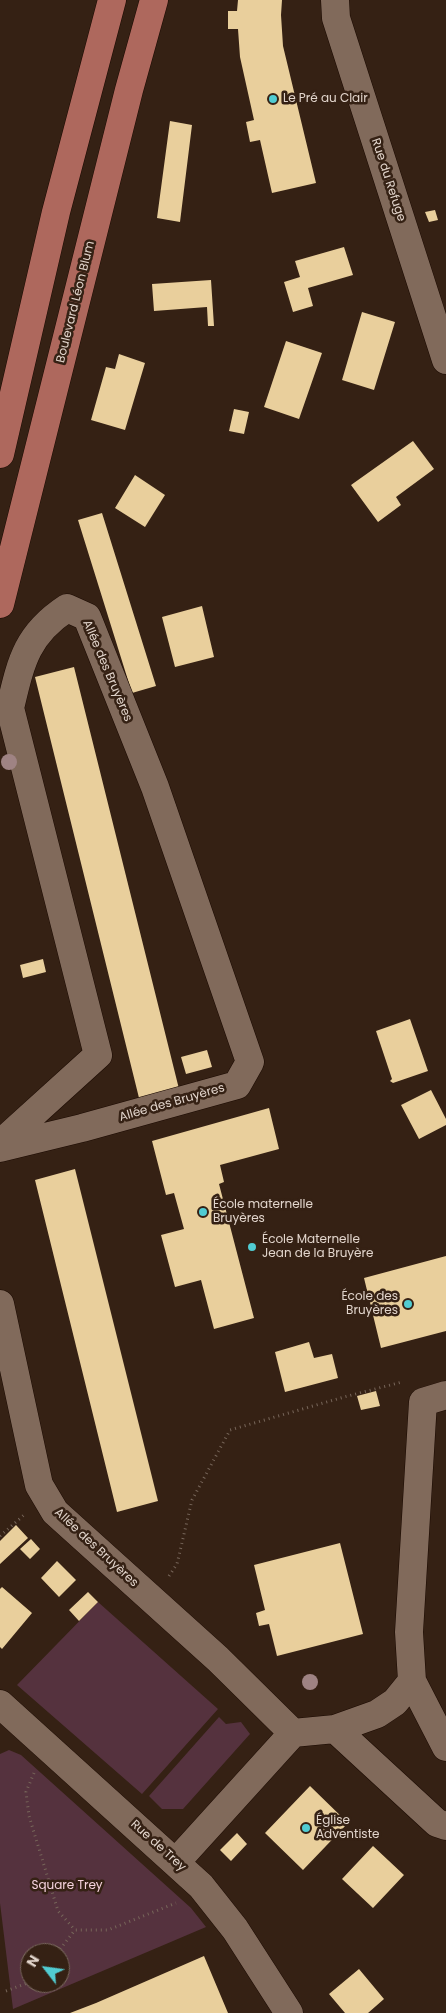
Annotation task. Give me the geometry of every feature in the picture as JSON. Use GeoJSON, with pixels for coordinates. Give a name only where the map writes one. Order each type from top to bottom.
{"type":"FeatureCollection","features":[{"type":"Feature","properties":{"kind":"main road"},"geometry":{"type":"LineString","coordinates":[[0,454],[56,212],[112,0]]}},
{"type":"Feature","properties":{"kind":"main road","name":"Boulevard Léon Blum"},"geometry":{"type":"LineString","coordinates":[[0,604],[129,90],[154,0]]}},
{"type":"Feature","properties":{"kind":"street","name":"Rue du Refuge"},"geometry":{"type":"LineString","coordinates":[[335,0],[336,18],[446,360]]}},
{"type":"Feature","properties":{"kind":"street","name":"Allée des Bruyères"},"geometry":{"type":"LineString","coordinates":[[0,1144],[98,1055],[10,708],[19,672],[31,642],[49,620],[68,608],[86,617],[140,751],[158,796],[250,1062],[237,1085],[82,1128],[0,1148]]}},
{"type":"Feature","properties":{"kind":"street","name":"Allée des Bruyères"},"geometry":{"type":"LineString","coordinates":[[0,1304],[39,1485],[55,1512],[153,1600],[293,1732]]}},
{"type":"Feature","properties":{"kind":"street"},"geometry":{"type":"LineString","coordinates":[[446,1395],[423,1402],[409,1632],[412,1680],[446,1746]]}},
{"type":"Feature","properties":{"kind":"street"},"geometry":{"type":"LineString","coordinates":[[176,1862],[293,1732],[335,1729],[376,1714],[396,1702],[412,1680]]}},
{"type":"Feature","properties":{"kind":"street","name":"Rue de Trey"},"geometry":{"type":"LineString","coordinates":[[0,1704],[10,1723],[176,1862],[201,1886],[235,1929],[289,2013]]}},
{"type":"Feature","properties":{"kind":"street"},"geometry":{"type":"LineString","coordinates":[[335,1729],[437,1823],[446,1826]]}},
{"type":"Feature","properties":{"kind":"path"},"geometry":{"type":"LineString","coordinates":[[153,1600],[177,1564],[192,1500],[230,1430],[409,1380]]}},
{"type":"Feature","properties":{"kind":"path"},"geometry":{"type":"LineString","coordinates":[[36,1770],[31,1776],[26,1792],[29,1816],[58,1911],[75,1930],[108,1930],[177,1902]]}},
{"type":"Feature","properties":{"kind":"path"},"geometry":{"type":"LineString","coordinates":[[65,1943],[75,1930]]}},
{"type":"Feature","properties":{"kind":"path"},"geometry":{"type":"LineString","coordinates":[[6,1991],[20,1986]]}},
{"type":"Feature","properties":{"kind":"green space"},"geometry":{"type":"Polygon","coordinates":[[[98,1602],[218,1709],[142,1794],[17,1685],[98,1602]]]}},
{"type":"Feature","properties":{"kind":"green space"},"geometry":{"type":"Polygon","coordinates":[[[219,1717],[226,1724],[241,1722],[250,1734],[183,1809],[162,1809],[149,1796],[219,1717]]]}},
{"type":"Feature","properties":{"kind":"green space","name":"Square Trey"},"geometry":{"type":"Polygon","coordinates":[[[9,1750],[21,1755],[191,1908],[206,1927],[70,1985],[70,1943],[20,1943],[20,1993],[51,1993],[13,2009],[0,1903],[0,1754],[9,1750]]]}},
{"type":"Feature","properties":{"kind":"building","name":"Le Pré au Clair"},"geometry":{"type":"Polygon","coordinates":[[[238,0],[282,0],[283,46],[316,183],[272,193],[260,140],[250,142],[246,122],[254,120],[240,57],[238,29],[228,29],[228,11],[237,11],[238,0]]]}},
{"type":"Feature","properties":{"kind":"building"},"geometry":{"type":"Polygon","coordinates":[[[170,121],[192,125],[180,222],[157,218],[170,121]]]}},
{"type":"Feature","properties":{"kind":"building"},"geometry":{"type":"Polygon","coordinates":[[[435,210],[438,220],[429,222],[425,212],[435,210]]]}},
{"type":"Feature","properties":{"kind":"building"},"geometry":{"type":"Polygon","coordinates":[[[344,247],[353,275],[308,288],[313,306],[293,312],[284,282],[300,277],[295,261],[344,247]]]}},
{"type":"Feature","properties":{"kind":"building"},"geometry":{"type":"Polygon","coordinates":[[[211,280],[214,326],[208,326],[207,307],[154,311],[152,284],[211,280]]]}},
{"type":"Feature","properties":{"kind":"building"},"geometry":{"type":"Polygon","coordinates":[[[362,312],[395,322],[374,390],[342,380],[362,312]]]}},
{"type":"Feature","properties":{"kind":"building"},"geometry":{"type":"Polygon","coordinates":[[[286,341],[322,353],[299,419],[264,407],[286,341]]]}},
{"type":"Feature","properties":{"kind":"building"},"geometry":{"type":"Polygon","coordinates":[[[119,354],[145,363],[125,430],[91,420],[106,367],[115,369],[119,354]]]}},
{"type":"Feature","properties":{"kind":"building"},"geometry":{"type":"Polygon","coordinates":[[[234,409],[249,412],[244,434],[229,431],[234,409]]]}},
{"type":"Feature","properties":{"kind":"building"},"geometry":{"type":"Polygon","coordinates":[[[413,441],[434,469],[396,497],[401,505],[378,522],[351,485],[413,441]]]}},
{"type":"Feature","properties":{"kind":"building"},"geometry":{"type":"Polygon","coordinates":[[[135,475],[165,495],[145,527],[115,508],[135,475]]]}},
{"type":"Feature","properties":{"kind":"building"},"geometry":{"type":"Polygon","coordinates":[[[102,513],[156,686],[132,693],[78,520],[102,513]]]}},
{"type":"Feature","properties":{"kind":"building"},"geometry":{"type":"Polygon","coordinates":[[[202,606],[214,657],[175,667],[162,617],[202,606]]]}},
{"type":"Feature","properties":{"kind":"building"},"geometry":{"type":"Polygon","coordinates":[[[74,667],[180,1093],[140,1102],[35,677],[74,667]]]}},
{"type":"Feature","properties":{"kind":"building"},"geometry":{"type":"Polygon","coordinates":[[[43,959],[46,972],[23,978],[20,965],[43,959]]]}},
{"type":"Feature","properties":{"kind":"building"},"geometry":{"type":"Polygon","coordinates":[[[410,1019],[428,1071],[393,1083],[390,1081],[392,1079],[376,1031],[410,1019]]]}},
{"type":"Feature","properties":{"kind":"building"},"geometry":{"type":"Polygon","coordinates":[[[207,1050],[212,1067],[186,1074],[181,1057],[207,1050]]]}},
{"type":"Feature","properties":{"kind":"building"},"geometry":{"type":"Polygon","coordinates":[[[431,1090],[446,1119],[446,1125],[419,1139],[401,1105],[431,1090]]]}},
{"type":"Feature","properties":{"kind":"building","name":"École maternelle Bruyères"},"geometry":{"type":"Polygon","coordinates":[[[269,1108],[279,1149],[220,1165],[224,1182],[219,1184],[254,1318],[214,1329],[201,1280],[175,1287],[161,1235],[184,1229],[174,1193],[166,1195],[152,1141],[269,1108]]]}},
{"type":"Feature","properties":{"kind":"building"},"geometry":{"type":"Polygon","coordinates":[[[75,1169],[158,1501],[117,1512],[35,1180],[75,1169]]]}},
{"type":"Feature","properties":{"kind":"building","name":"École des Bruyères"},"geometry":{"type":"Polygon","coordinates":[[[446,1256],[446,1331],[381,1348],[364,1278],[446,1256]]]}},
{"type":"Feature","properties":{"kind":"building"},"geometry":{"type":"Polygon","coordinates":[[[309,1342],[314,1358],[332,1354],[338,1378],[285,1392],[275,1352],[309,1342]]]}},
{"type":"Feature","properties":{"kind":"building"},"geometry":{"type":"Polygon","coordinates":[[[376,1391],[380,1406],[361,1410],[357,1396],[376,1391]]]}},
{"type":"Feature","properties":{"kind":"building"},"geometry":{"type":"Polygon","coordinates":[[[16,1525],[28,1538],[0,1564],[0,1541],[16,1525]]]}},
{"type":"Feature","properties":{"kind":"building"},"geometry":{"type":"Polygon","coordinates":[[[31,1539],[40,1549],[30,1559],[20,1549],[31,1539]]]}},
{"type":"Feature","properties":{"kind":"building"},"geometry":{"type":"Polygon","coordinates":[[[340,1543],[363,1634],[277,1656],[269,1624],[259,1626],[256,1613],[265,1610],[254,1565],[340,1543]]]}},
{"type":"Feature","properties":{"kind":"building"},"geometry":{"type":"Polygon","coordinates":[[[57,1561],[76,1580],[59,1597],[41,1578],[57,1561]]]}},
{"type":"Feature","properties":{"kind":"building"},"geometry":{"type":"Polygon","coordinates":[[[2,1587],[32,1613],[2,1649],[0,1647],[0,1589],[2,1587]]]}},
{"type":"Feature","properties":{"kind":"building"},"geometry":{"type":"Polygon","coordinates":[[[88,1592],[98,1602],[79,1621],[69,1610],[88,1592]]]}},
{"type":"Feature","properties":{"kind":"building","name":"Église Adventiste"},"geometry":{"type":"Polygon","coordinates":[[[310,1786],[348,1823],[303,1870],[265,1833],[310,1786]]]}},
{"type":"Feature","properties":{"kind":"building"},"geometry":{"type":"Polygon","coordinates":[[[237,1833],[247,1844],[231,1861],[220,1850],[237,1833]]]}},
{"type":"Feature","properties":{"kind":"building"},"geometry":{"type":"Polygon","coordinates":[[[373,1846],[404,1875],[373,1908],[342,1879],[373,1846]]]}},
{"type":"Feature","properties":{"kind":"building"},"geometry":{"type":"Polygon","coordinates":[[[204,1956],[228,2013],[70,2013],[96,2003],[204,1956]]]}},
{"type":"Feature","properties":{"kind":"building"},"geometry":{"type":"Polygon","coordinates":[[[359,1969],[384,1999],[368,2013],[345,2013],[329,1994],[359,1969]]]}},
{"type":"Feature","properties":{"kind":"place","name":"Le Pré au Clair"},"geometry":{"type":"Point","coordinates":[273,99]}},
{"type":"Feature","properties":{"kind":"place","name":"École maternelle Bruyères"},"geometry":{"type":"Point","coordinates":[203,1212]}},
{"type":"Feature","properties":{"kind":"place","name":"École Maternelle Jean de la Bruyère"},"geometry":{"type":"Point","coordinates":[252,1247]}},
{"type":"Feature","properties":{"kind":"place","name":"École des Bruyères"},"geometry":{"type":"Point","coordinates":[408,1304]}},
{"type":"Feature","properties":{"kind":"place","name":"Église Adventiste"},"geometry":{"type":"Point","coordinates":[306,1828]}}]}
